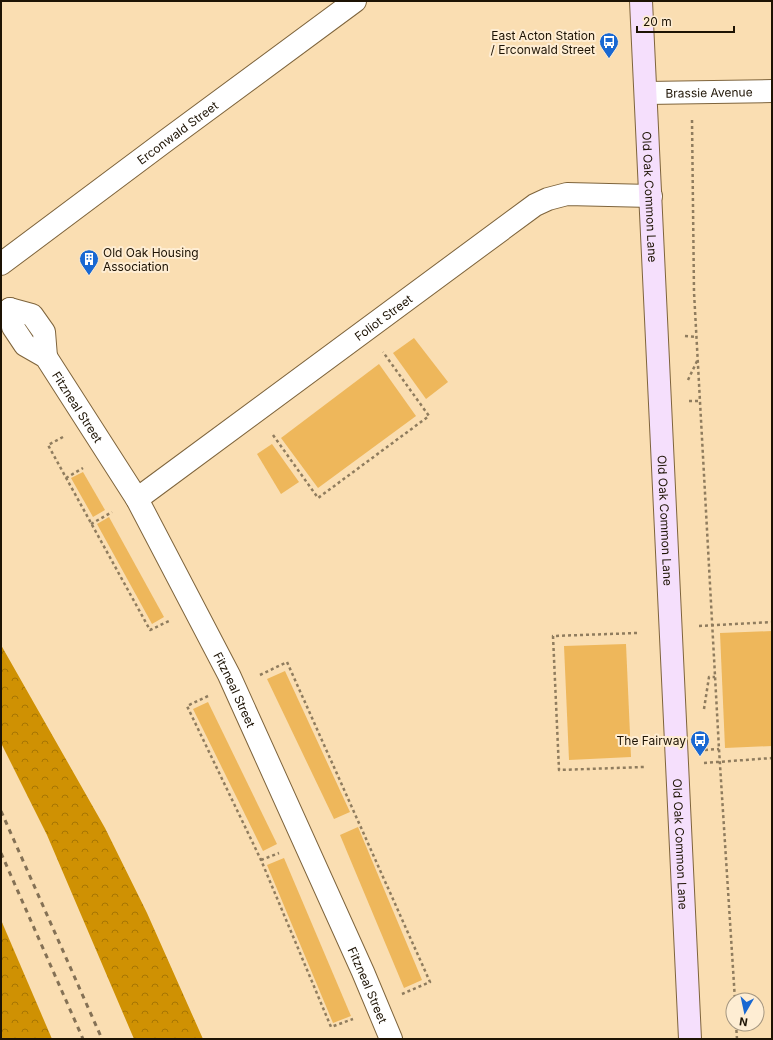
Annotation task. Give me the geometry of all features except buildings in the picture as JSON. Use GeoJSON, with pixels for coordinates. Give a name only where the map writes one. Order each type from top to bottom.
{"type":"FeatureCollection","features":[{"type":"Feature","properties":{"kind":"street","name":"Erconwald Street"},"geometry":{"type":"LineString","coordinates":[[1,264],[355,1]]}},
{"type":"Feature","properties":{"kind":"street","name":"Old Oak Common Lane"},"geometry":{"type":"LineString","coordinates":[[641,1],[690,1039]]}},
{"type":"Feature","properties":{"kind":"street","name":"Brassie Avenue"},"geometry":{"type":"LineString","coordinates":[[646,93],[772,91]]}},
{"type":"Feature","properties":{"kind":"street","name":"Foliot Street"},"geometry":{"type":"LineString","coordinates":[[137,499],[535,205],[548,199],[567,194],[651,196]]}},
{"type":"Feature","properties":{"kind":"street","name":"Fitzneal Street"},"geometry":{"type":"LineString","coordinates":[[6,304],[13,327],[25,345],[46,357],[137,499],[230,675],[363,972],[391,1039]]}},
{"type":"Feature","properties":{"kind":"path"},"geometry":{"type":"LineString","coordinates":[[692,117],[694,292],[719,749],[734,992]]}},
{"type":"Feature","properties":{"kind":"path"},"geometry":{"type":"LineString","coordinates":[[273,435],[318,498],[430,416],[383,352]]}},
{"type":"Feature","properties":{"kind":"path"},"geometry":{"type":"LineString","coordinates":[[68,434],[48,445],[150,630],[172,620]]}},
{"type":"Feature","properties":{"kind":"path"},"geometry":{"type":"LineString","coordinates":[[66,478],[86,466]]}},
{"type":"Feature","properties":{"kind":"path"},"geometry":{"type":"LineString","coordinates":[[92,524],[112,511]]}},
{"type":"Feature","properties":{"kind":"path"},"geometry":{"type":"LineString","coordinates":[[713,626],[772,622]]}},
{"type":"Feature","properties":{"kind":"path"},"geometry":{"type":"LineString","coordinates":[[637,633],[553,636],[558,770],[644,767]]}},
{"type":"Feature","properties":{"kind":"path"},"geometry":{"type":"LineString","coordinates":[[259,676],[287,662],[427,975],[430,982],[400,995]]}},
{"type":"Feature","properties":{"kind":"path"},"geometry":{"type":"LineString","coordinates":[[209,696],[187,706],[261,860],[331,1028],[355,1018]]}},
{"type":"Feature","properties":{"kind":"path"},"geometry":{"type":"LineString","coordinates":[[699,750],[719,749]]}},
{"type":"Feature","properties":{"kind":"path"},"geometry":{"type":"LineString","coordinates":[[678,764],[772,758]]}},
{"type":"Feature","properties":{"kind":"path"},"geometry":{"type":"LineString","coordinates":[[261,860],[285,850]]}},
{"type":"Feature","properties":{"kind":"shaded area"},"geometry":{"type":"Polygon","coordinates":[[[414,338],[448,382],[426,399],[393,353],[414,338]]]}},
{"type":"Feature","properties":{"kind":"shaded area"},"geometry":{"type":"Polygon","coordinates":[[[379,364],[416,416],[318,488],[281,438],[379,364]]]}},
{"type":"Feature","properties":{"kind":"shaded area"},"geometry":{"type":"Polygon","coordinates":[[[272,444],[299,482],[281,494],[257,454],[272,444]]]}},
{"type":"Feature","properties":{"kind":"shaded area"},"geometry":{"type":"Polygon","coordinates":[[[83,472],[105,510],[93,517],[71,478],[83,472]]]}},
{"type":"Feature","properties":{"kind":"shaded area"},"geometry":{"type":"Polygon","coordinates":[[[109,517],[164,617],[152,624],[97,524],[109,517]]]}},
{"type":"Feature","properties":{"kind":"shaded area"},"geometry":{"type":"Polygon","coordinates":[[[772,631],[772,746],[725,748],[720,633],[772,631]]]}},
{"type":"Feature","properties":{"kind":"shaded area"},"geometry":{"type":"Polygon","coordinates":[[[626,644],[631,757],[569,760],[564,646],[626,644]]]}},
{"type":"Feature","properties":{"kind":"shaded area"},"geometry":{"type":"Polygon","coordinates":[[[285,671],[350,812],[334,819],[267,679],[285,671]]]}},
{"type":"Feature","properties":{"kind":"shaded area"},"geometry":{"type":"Polygon","coordinates":[[[208,702],[277,844],[263,851],[193,709],[208,702]]]}},
{"type":"Feature","properties":{"kind":"shaded area"},"geometry":{"type":"Polygon","coordinates":[[[358,827],[422,980],[404,988],[340,835],[358,827]]]}},
{"type":"Feature","properties":{"kind":"shaded area"},"geometry":{"type":"Polygon","coordinates":[[[284,858],[351,1016],[333,1023],[267,865],[284,858]]]}},
{"type":"Feature","properties":{"kind":"green space"},"geometry":{"type":"Polygon","coordinates":[[[1,645],[105,828],[147,913],[203,1039],[134,1039],[47,835],[1,743],[1,645]]]}},
{"type":"Feature","properties":{"kind":"green space"},"geometry":{"type":"Polygon","coordinates":[[[1,920],[52,1039],[1,1039],[1,920]]]}},
{"type":"Feature","properties":{"kind":"railway"},"geometry":{"type":"LineString","coordinates":[[1,811],[102,1039]]}},
{"type":"Feature","properties":{"kind":"railway"},"geometry":{"type":"LineString","coordinates":[[1,853],[83,1039]]}},
{"type":"Feature","properties":{"kind":"place","name":"East Acton Station / Erconwald Street"},"geometry":{"type":"Point","coordinates":[609,59]}},
{"type":"Feature","properties":{"kind":"place","name":"Old Oak Housing Association"},"geometry":{"type":"Point","coordinates":[89,276]}},
{"type":"Feature","properties":{"kind":"place","name":"The Fairway"},"geometry":{"type":"Point","coordinates":[700,757]}}]}
